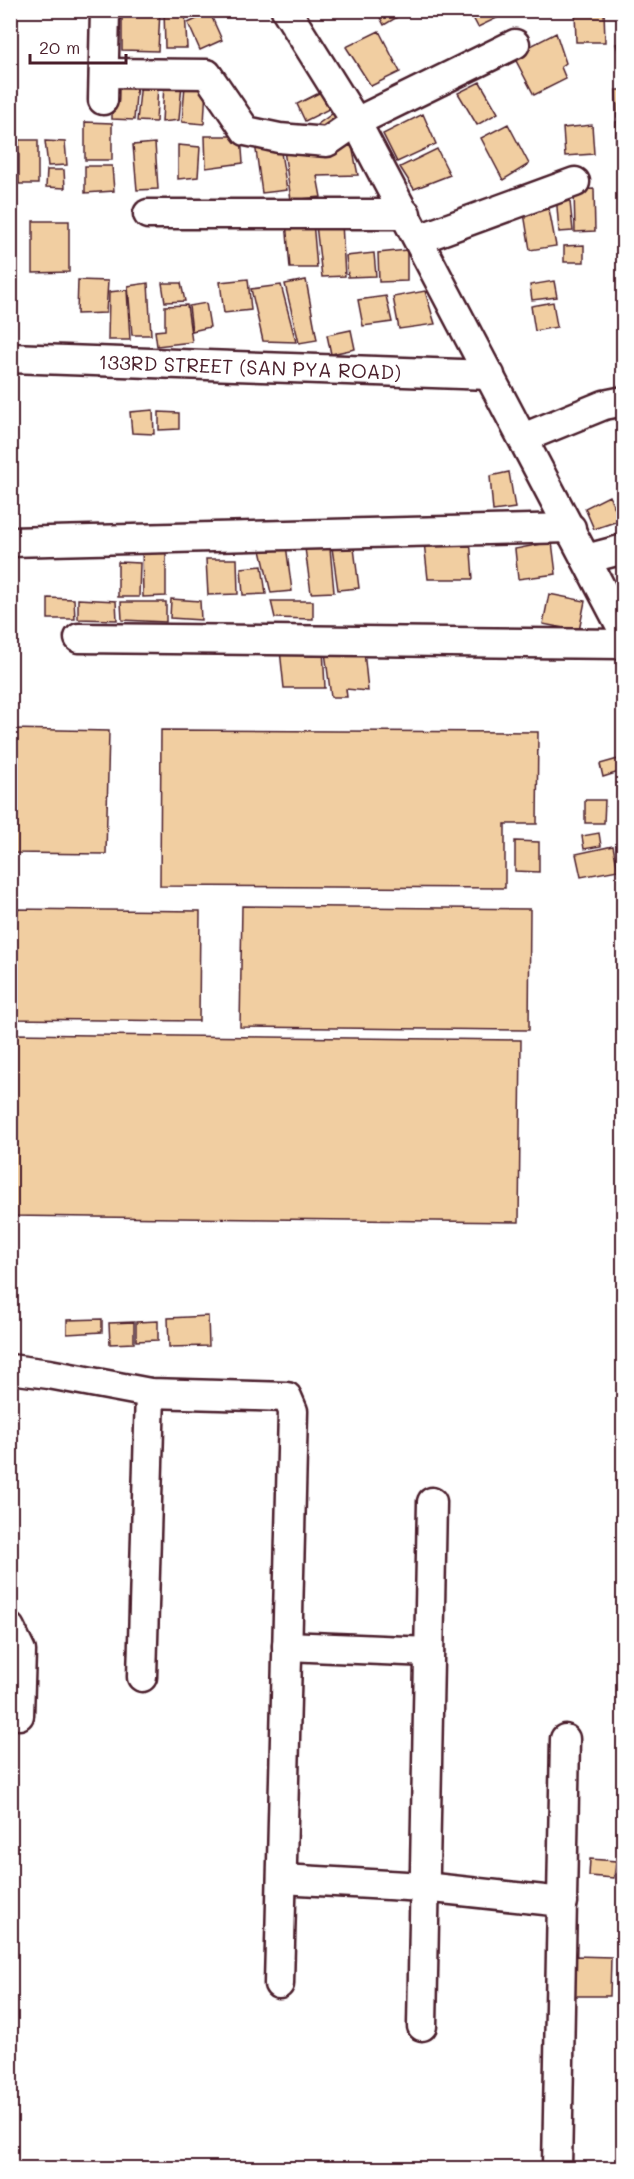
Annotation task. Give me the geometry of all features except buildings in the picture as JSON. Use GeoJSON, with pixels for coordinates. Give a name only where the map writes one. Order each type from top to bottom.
{"type":"FeatureCollection","features":[{"type":"Feature","properties":{"kind":"street"},"geometry":{"type":"LineString","coordinates":[[105,10],[103,87],[207,74],[246,131],[279,138],[327,142],[356,122],[515,44]]}},
{"type":"Feature","properties":{"kind":"street"},"geometry":{"type":"LineString","coordinates":[[286,10],[356,122],[406,214],[624,632]]}},
{"type":"Feature","properties":{"kind":"street"},"geometry":{"type":"LineString","coordinates":[[419,240],[575,183]]}},
{"type":"Feature","properties":{"kind":"street"},"geometry":{"type":"LineString","coordinates":[[148,214],[406,214]]}},
{"type":"Feature","properties":{"kind":"street","name":"133RD STREET (SAN PYA ROAD)"},"geometry":{"type":"LineString","coordinates":[[10,358],[490,375]]}},
{"type":"Feature","properties":{"kind":"street"},"geometry":{"type":"LineString","coordinates":[[523,438],[604,405],[624,401]]}},
{"type":"Feature","properties":{"kind":"street"},"geometry":{"type":"LineString","coordinates":[[10,542],[571,528]]}},
{"type":"Feature","properties":{"kind":"street"},"geometry":{"type":"LineString","coordinates":[[586,559],[624,549]]}},
{"type":"Feature","properties":{"kind":"street"},"geometry":{"type":"LineString","coordinates":[[79,638],[624,644]]}},
{"type":"Feature","properties":{"kind":"street"},"geometry":{"type":"LineString","coordinates":[[10,1369],[150,1393],[287,1398],[292,1411],[279,1984]]}},
{"type":"Feature","properties":{"kind":"street"},"geometry":{"type":"LineString","coordinates":[[142,1677],[150,1393]]}},
{"type":"Feature","properties":{"kind":"street"},"geometry":{"type":"LineString","coordinates":[[422,2026],[432,1503]]}},
{"type":"Feature","properties":{"kind":"street"},"geometry":{"type":"LineString","coordinates":[[10,1628],[21,1651],[19,1714]]}},
{"type":"Feature","properties":{"kind":"street"},"geometry":{"type":"LineString","coordinates":[[287,1646],[429,1652]]}},
{"type":"Feature","properties":{"kind":"street"},"geometry":{"type":"LineString","coordinates":[[557,2169],[565,1738]]}},
{"type":"Feature","properties":{"kind":"street"},"geometry":{"type":"LineString","coordinates":[[282,1879],[424,1887],[563,1902]]}}]}
